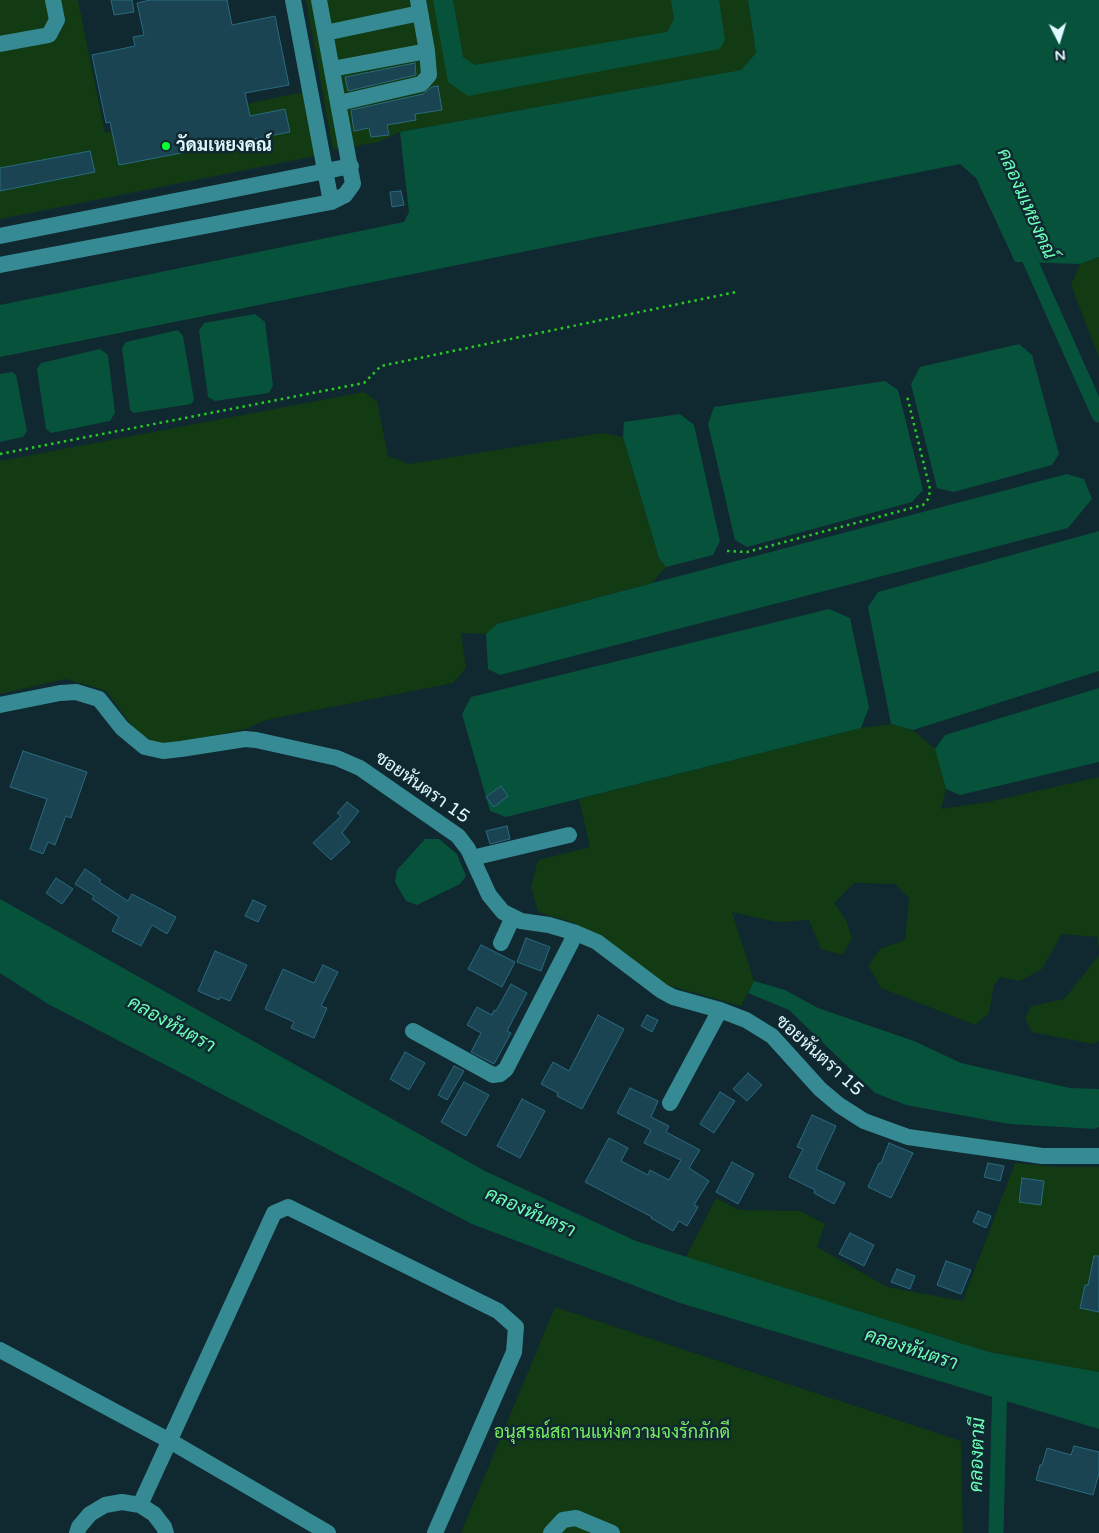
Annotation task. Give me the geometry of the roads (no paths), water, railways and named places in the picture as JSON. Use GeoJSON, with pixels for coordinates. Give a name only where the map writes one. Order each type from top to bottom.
{"type":"FeatureCollection","features":[{"type":"Feature","properties":{"kind":"street"},"geometry":{"type":"LineString","coordinates":[[0,44],[48,35],[57,20],[53,0]]}},
{"type":"Feature","properties":{"kind":"street"},"geometry":{"type":"LineString","coordinates":[[293,0],[331,202]]}},
{"type":"Feature","properties":{"kind":"street"},"geometry":{"type":"LineString","coordinates":[[0,266],[331,202],[345,195],[353,184],[351,166],[325,33],[321,0]]}},
{"type":"Feature","properties":{"kind":"street"},"geometry":{"type":"LineString","coordinates":[[325,33],[419,7],[427,51],[429,75],[421,84],[339,103]]}},
{"type":"Feature","properties":{"kind":"street"},"geometry":{"type":"LineString","coordinates":[[332,69],[427,51]]}},
{"type":"Feature","properties":{"kind":"street"},"geometry":{"type":"LineString","coordinates":[[0,236],[351,166]]}},
{"type":"Feature","properties":{"kind":"street","name":"ซอยหันตรา 15"},"geometry":{"type":"LineString","coordinates":[[0,705],[60,693],[76,692],[99,699],[122,728],[145,747],[163,751],[245,739],[337,758],[360,768],[458,836],[468,849],[489,895],[503,912],[521,920],[549,925],[576,933],[596,942],[662,991],[673,997],[720,1010],[746,1020],[772,1036],[826,1094],[839,1105],[871,1123],[908,1136],[1042,1156],[1099,1156]]}},
{"type":"Feature","properties":{"kind":"street"},"geometry":{"type":"LineString","coordinates":[[472,858],[569,835]]}},
{"type":"Feature","properties":{"kind":"street"},"geometry":{"type":"LineString","coordinates":[[501,943],[512,917]]}},
{"type":"Feature","properties":{"kind":"street"},"geometry":{"type":"LineString","coordinates":[[413,1030],[493,1075],[500,1074],[506,1069],[576,933]]}},
{"type":"Feature","properties":{"kind":"street"},"geometry":{"type":"LineString","coordinates":[[670,1103],[720,1010]]}},
{"type":"Feature","properties":{"kind":"street"},"geometry":{"type":"LineString","coordinates":[[140,1505],[274,1213],[288,1207],[498,1311],[516,1327],[514,1352],[435,1533]]}},
{"type":"Feature","properties":{"kind":"street"},"geometry":{"type":"LineString","coordinates":[[0,1350],[170,1441],[328,1533]]}},
{"type":"Feature","properties":{"kind":"street"},"geometry":{"type":"LineString","coordinates":[[77,1533],[78,1527],[90,1514],[105,1505],[122,1502],[140,1505],[154,1514],[164,1527],[166,1533]]}},
{"type":"Feature","properties":{"kind":"street"},"geometry":{"type":"LineString","coordinates":[[551,1533],[563,1520],[576,1518],[612,1533]]}},
{"type":"Feature","properties":{"kind":"water"},"geometry":{"type":"Polygon","coordinates":[[[433,0],[453,0],[463,57],[475,65],[667,32],[674,19],[671,0],[719,0],[725,40],[720,49],[468,96],[448,82],[433,0]]]}},
{"type":"Feature","properties":{"kind":"water"},"geometry":{"type":"Polygon","coordinates":[[[748,0],[1099,0],[1099,257],[1080,264],[1015,262],[976,178],[960,164],[0,357],[0,305],[404,222],[409,212],[400,132],[741,70],[756,53],[748,0]]]}},
{"type":"Feature","properties":{"kind":"water"},"geometry":{"type":"Polygon","coordinates":[[[255,314],[265,322],[273,385],[269,393],[215,401],[208,397],[199,331],[204,323],[255,314]]]}},
{"type":"Feature","properties":{"kind":"water"},"geometry":{"type":"Polygon","coordinates":[[[178,330],[183,336],[194,400],[191,404],[134,413],[130,410],[122,348],[126,342],[178,330]]]}},
{"type":"Feature","properties":{"kind":"water"},"geometry":{"type":"Polygon","coordinates":[[[1019,344],[1032,355],[1059,454],[1052,465],[954,492],[937,488],[911,384],[920,367],[1019,344]]]}},
{"type":"Feature","properties":{"kind":"water"},"geometry":{"type":"Polygon","coordinates":[[[100,349],[108,355],[115,413],[110,421],[51,433],[46,429],[37,369],[41,363],[100,349]]]}},
{"type":"Feature","properties":{"kind":"water"},"geometry":{"type":"Polygon","coordinates":[[[12,372],[16,375],[27,431],[23,437],[0,442],[0,374],[12,372]]]}},
{"type":"Feature","properties":{"kind":"water"},"geometry":{"type":"Polygon","coordinates":[[[885,381],[898,390],[923,490],[912,502],[747,547],[735,540],[708,424],[714,407],[885,381]]]}},
{"type":"Feature","properties":{"kind":"water"},"geometry":{"type":"Polygon","coordinates":[[[680,414],[694,425],[720,541],[713,555],[666,567],[659,558],[623,437],[624,422],[680,414]]]}},
{"type":"Feature","properties":{"kind":"water"},"geometry":{"type":"Polygon","coordinates":[[[1067,474],[1084,479],[1092,499],[1068,528],[500,675],[488,669],[486,634],[497,624],[1067,474]]]}},
{"type":"Feature","properties":{"kind":"water"},"geometry":{"type":"Polygon","coordinates":[[[1099,531],[1099,671],[913,730],[891,724],[868,607],[878,592],[1099,531]]]}},
{"type":"Feature","properties":{"kind":"water"},"geometry":{"type":"Polygon","coordinates":[[[829,609],[850,618],[869,707],[861,728],[506,817],[490,811],[462,714],[471,697],[829,609]]]}},
{"type":"Feature","properties":{"kind":"water"},"geometry":{"type":"Polygon","coordinates":[[[1099,688],[1099,762],[960,795],[946,789],[935,749],[945,735],[1099,688]]]}},
{"type":"Feature","properties":{"kind":"water"},"geometry":{"type":"Polygon","coordinates":[[[425,839],[439,839],[457,854],[466,876],[460,884],[417,905],[406,901],[395,882],[397,870],[425,839]]]}},
{"type":"Feature","properties":{"kind":"water","name":"คลองหันตรา"},"geometry":{"type":"Polygon","coordinates":[[[0,899],[485,1171],[636,1241],[989,1352],[1099,1372],[1099,1429],[680,1303],[472,1224],[48,1004],[0,973],[0,899]]]}},
{"type":"Feature","properties":{"kind":"water"},"geometry":{"type":"Polygon","coordinates":[[[754,981],[785,990],[818,1008],[914,1041],[961,1063],[1070,1088],[1099,1089],[1099,1127],[1095,1129],[1009,1124],[906,1105],[875,1093],[789,1010],[748,993],[754,981]]]}},
{"type":"Feature","properties":{"kind":"waterway","name":"คลองมเหยงคณ์"},"geometry":{"type":"LineString","coordinates":[[1023,245],[1099,415]]}},
{"type":"Feature","properties":{"kind":"waterway","name":"คลองตามี"},"geometry":{"type":"LineString","coordinates":[[996,1533],[1000,1379]]}},
{"type":"Feature","properties":{"kind":"place","name":"วัดมเหยงคณ์"},"geometry":{"type":"Point","coordinates":[166,146]}},
{"type":"Feature","properties":{"kind":"park label","name":"อนุสรณ์สถานแห่งความจงรักภักดี"},"geometry":{"type":"Point","coordinates":[612,1433]}}]}
